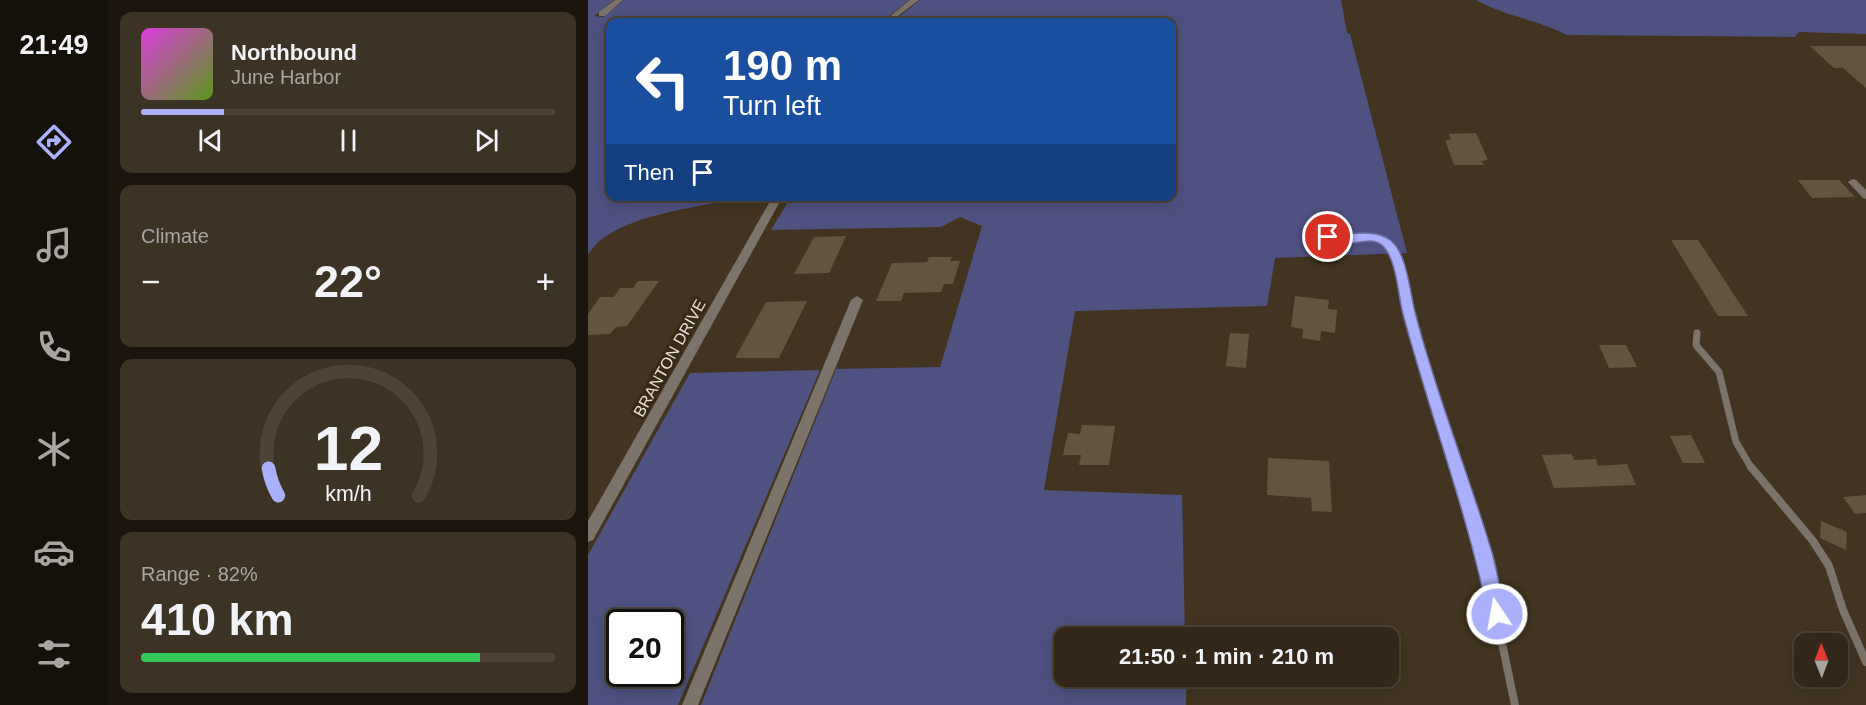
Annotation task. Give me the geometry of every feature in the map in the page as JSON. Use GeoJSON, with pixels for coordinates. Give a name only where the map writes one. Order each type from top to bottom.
{"type":"FeatureCollection","features":[{"type":"Feature","properties":{"kind":"street"},"geometry":{"type":"LineString","coordinates":[[602,14],[619,0]]}},
{"type":"Feature","properties":{"kind":"street"},"geometry":{"type":"LineString","coordinates":[[891,18],[915,0]]}},
{"type":"Feature","properties":{"kind":"street"},"geometry":{"type":"LineString","coordinates":[[1853,182],[1866,196]]}},
{"type":"Feature","properties":{"kind":"street","name":"BRANTON DRIVE"},"geometry":{"type":"LineString","coordinates":[[588,536],[775,201]]}},
{"type":"Feature","properties":{"kind":"street"},"geometry":{"type":"LineString","coordinates":[[690,705],[857,300]]}},
{"type":"Feature","properties":{"kind":"lane"},"geometry":{"type":"LineString","coordinates":[[1313,234],[1342,240],[1374,237],[1387,243],[1397,262],[1406,286],[1408,309],[1421,357],[1485,557],[1515,705]]}},
{"type":"Feature","properties":{"kind":"lane"},"geometry":{"type":"LineString","coordinates":[[1697,333],[1696,345],[1719,372],[1736,442],[1749,465],[1813,541],[1829,566],[1843,610],[1866,662]]}},
{"type":"Feature","properties":{"kind":"shaded area"},"geometry":{"type":"Polygon","coordinates":[[[588,0],[614,0],[594,16],[603,17],[624,0],[910,0],[886,18],[606,18],[606,201],[722,201],[653,216],[636,222],[602,239],[588,254],[588,0]]]}},
{"type":"Feature","properties":{"kind":"shaded area"},"geometry":{"type":"Polygon","coordinates":[[[920,0],[1341,0],[1347,33],[1350,34],[1407,253],[1275,258],[1267,306],[1075,311],[1044,490],[1182,495],[1185,627],[1054,627],[1054,687],[1186,687],[1186,705],[701,705],[836,369],[940,367],[982,226],[960,217],[941,227],[771,230],[789,201],[1176,201],[1176,18],[897,18],[920,0]]]}},
{"type":"Feature","properties":{"kind":"shaded area"},"geometry":{"type":"Polygon","coordinates":[[[1476,0],[1866,0],[1866,34],[1799,32],[1795,37],[1567,35],[1476,0]]]}},
{"type":"Feature","properties":{"kind":"shaded area"},"geometry":{"type":"Polygon","coordinates":[[[820,370],[678,705],[588,705],[588,555],[690,373],[820,370]]]}},
{"type":"Feature","properties":{"kind":"building"},"geometry":{"type":"Polygon","coordinates":[[[1810,46],[1866,46],[1866,88],[1843,68],[1834,68],[1810,46]]]}},
{"type":"Feature","properties":{"kind":"building"},"geometry":{"type":"Polygon","coordinates":[[[1476,133],[1488,160],[1482,161],[1484,165],[1454,165],[1445,140],[1451,140],[1449,134],[1476,133]]]}},
{"type":"Feature","properties":{"kind":"building"},"geometry":{"type":"Polygon","coordinates":[[[1798,180],[1839,180],[1855,197],[1812,198],[1798,180]]]}},
{"type":"Feature","properties":{"kind":"building"},"geometry":{"type":"Polygon","coordinates":[[[846,236],[829,273],[794,274],[814,237],[846,236]]]}},
{"type":"Feature","properties":{"kind":"building"},"geometry":{"type":"Polygon","coordinates":[[[1671,240],[1698,240],[1748,316],[1718,316],[1671,240]]]}},
{"type":"Feature","properties":{"kind":"building"},"geometry":{"type":"Polygon","coordinates":[[[929,257],[952,257],[950,261],[960,261],[953,284],[944,284],[941,292],[904,293],[901,301],[876,301],[892,263],[927,262],[929,257]]]}},
{"type":"Feature","properties":{"kind":"building"},"geometry":{"type":"Polygon","coordinates":[[[638,281],[659,281],[627,326],[616,327],[610,334],[588,335],[588,314],[600,297],[614,297],[620,288],[633,288],[638,281]]]}},
{"type":"Feature","properties":{"kind":"building"},"geometry":{"type":"Polygon","coordinates":[[[1295,296],[1329,300],[1328,309],[1337,310],[1335,333],[1321,331],[1320,341],[1302,338],[1303,329],[1291,327],[1295,296]]]}},
{"type":"Feature","properties":{"kind":"building"},"geometry":{"type":"Polygon","coordinates":[[[807,301],[779,358],[735,358],[766,302],[807,301]]]}},
{"type":"Feature","properties":{"kind":"building"},"geometry":{"type":"Polygon","coordinates":[[[1230,333],[1249,334],[1246,368],[1226,366],[1230,333]]]}},
{"type":"Feature","properties":{"kind":"building"},"geometry":{"type":"Polygon","coordinates":[[[1599,345],[1626,345],[1637,367],[1609,368],[1599,345]]]}},
{"type":"Feature","properties":{"kind":"building"},"geometry":{"type":"Polygon","coordinates":[[[1082,425],[1115,426],[1109,465],[1079,465],[1081,455],[1063,455],[1068,433],[1080,434],[1082,425]]]}},
{"type":"Feature","properties":{"kind":"building"},"geometry":{"type":"Polygon","coordinates":[[[1691,435],[1705,463],[1683,463],[1670,436],[1691,435]]]}},
{"type":"Feature","properties":{"kind":"building"},"geometry":{"type":"Polygon","coordinates":[[[1572,454],[1574,460],[1596,459],[1598,466],[1627,464],[1636,485],[1554,488],[1542,455],[1572,454]]]}},
{"type":"Feature","properties":{"kind":"building"},"geometry":{"type":"Polygon","coordinates":[[[1268,458],[1329,461],[1332,512],[1312,511],[1311,498],[1267,495],[1268,458]]]}},
{"type":"Feature","properties":{"kind":"building"},"geometry":{"type":"Polygon","coordinates":[[[1866,495],[1866,513],[1855,514],[1843,497],[1866,495]]]}},
{"type":"Feature","properties":{"kind":"building"},"geometry":{"type":"Polygon","coordinates":[[[1821,521],[1847,532],[1846,550],[1820,538],[1821,521]]]}},
{"type":"Feature","properties":{"kind":"route"},"geometry":{"type":"LineString","coordinates":[[1328,237],[1342,240],[1374,237],[1387,243],[1397,262],[1406,286],[1408,309],[1421,357],[1485,557],[1497,614]]}}]}
